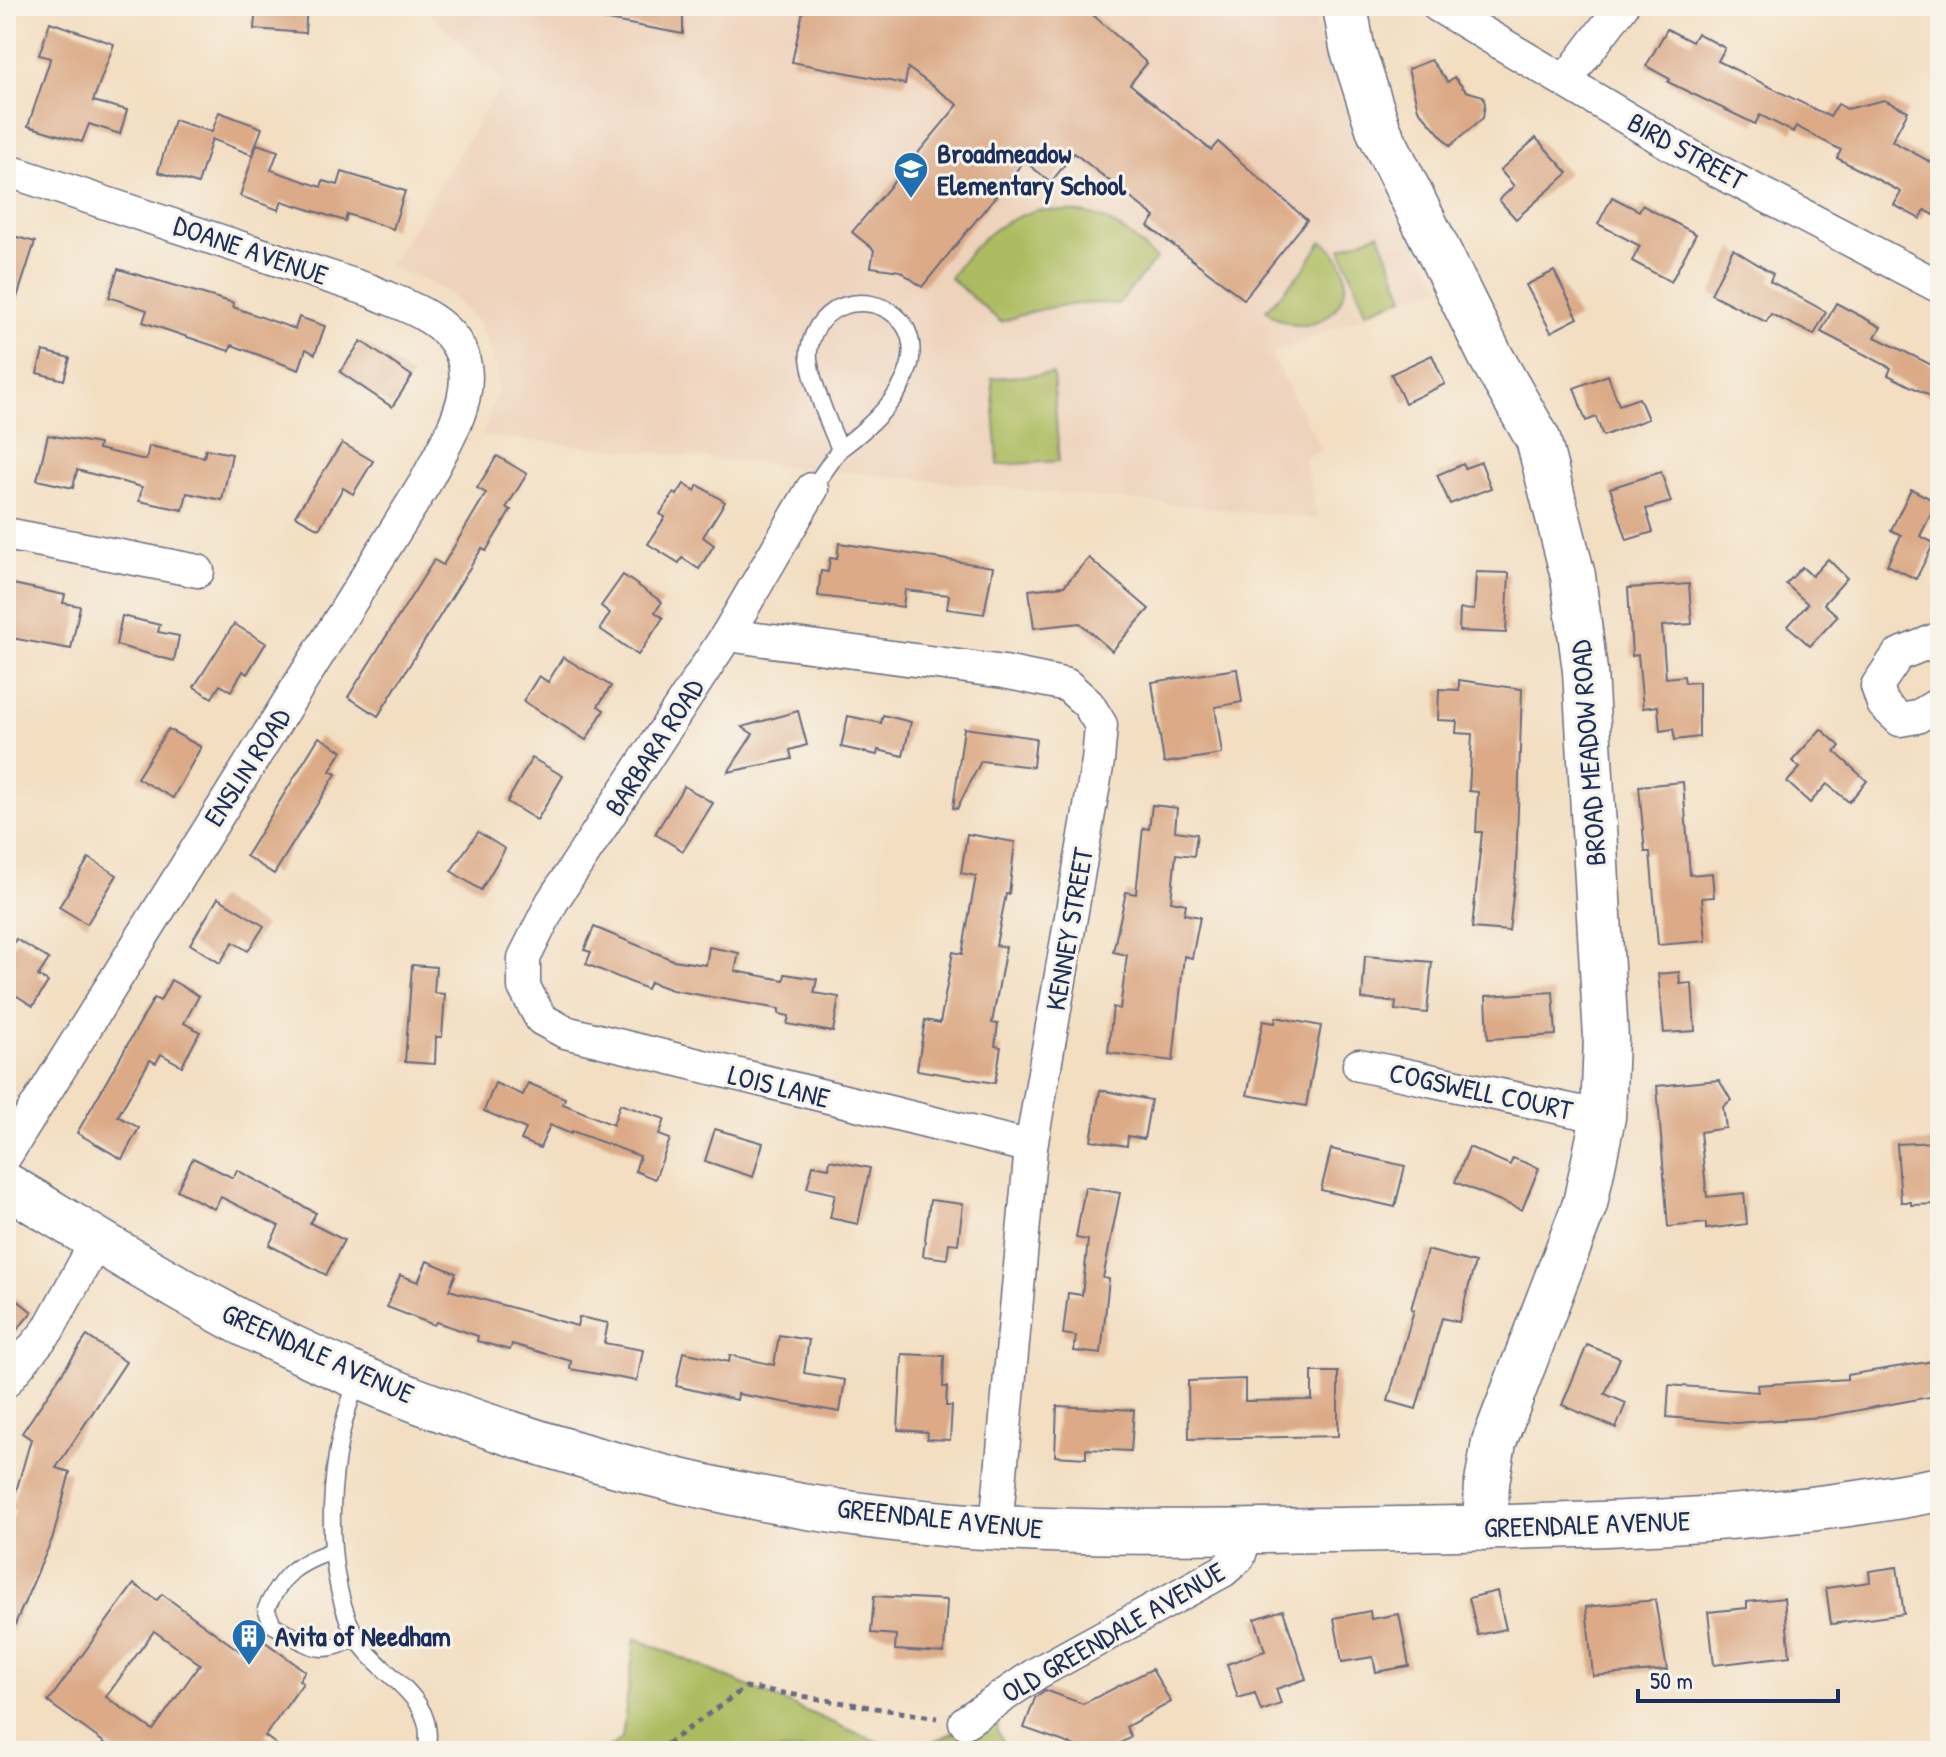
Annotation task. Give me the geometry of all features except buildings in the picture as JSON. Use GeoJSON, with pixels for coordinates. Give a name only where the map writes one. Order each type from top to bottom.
{"type":"FeatureCollection","features":[{"type":"Feature","properties":{"kind":"main road","name":"BROAD MEADOW ROAD"},"geometry":{"type":"LineString","coordinates":[[1345,6],[1352,47],[1379,131],[1490,355],[1538,439],[1573,576],[1585,671],[1606,1038],[1603,1117],[1585,1204],[1494,1442],[1488,1473],[1485,1528]]}},
{"type":"Feature","properties":{"kind":"main road","name":"GREENDALE AVENUE"},"geometry":{"type":"LineString","coordinates":[[6,1185],[245,1324],[360,1377],[510,1431],[650,1472],[865,1514],[996,1527],[1247,1532],[1485,1528],[1753,1516],[1858,1505],[1940,1489]]}},
{"type":"Feature","properties":{"kind":"street","name":"BIRD STREET"},"geometry":{"type":"LineString","coordinates":[[1438,6],[1699,161],[1940,287]]}},
{"type":"Feature","properties":{"kind":"street"},"geometry":{"type":"LineString","coordinates":[[1565,81],[1622,6]]}},
{"type":"Feature","properties":{"kind":"street","name":"DOANE AVENUE"},"geometry":{"type":"LineString","coordinates":[[6,170],[369,290],[421,313],[450,335],[467,371]]}},
{"type":"Feature","properties":{"kind":"street","name":"ENSLIN ROAD"},"geometry":{"type":"LineString","coordinates":[[6,1155],[425,483],[460,413],[467,371]]}},
{"type":"Feature","properties":{"kind":"street","name":"BARBARA ROAD"},"geometry":{"type":"LineString","coordinates":[[536,1010],[524,987],[524,958],[552,902],[727,635],[812,489]]}},
{"type":"Feature","properties":{"kind":"street"},"geometry":{"type":"LineString","coordinates":[[6,534],[198,571]]}},
{"type":"Feature","properties":{"kind":"street","name":"KENNEY STREET"},"geometry":{"type":"LineString","coordinates":[[727,635],[1004,672],[1067,685],[1088,704],[1101,725],[1098,761],[1031,1147],[996,1527]]}},
{"type":"Feature","properties":{"kind":"street"},"geometry":{"type":"LineString","coordinates":[[1940,638],[1898,655],[1877,686],[1883,704],[1900,720],[1917,717],[1940,703]]}},
{"type":"Feature","properties":{"kind":"street","name":"LOIS LANE"},"geometry":{"type":"LineString","coordinates":[[536,1010],[541,1019],[565,1032],[1031,1147]]}},
{"type":"Feature","properties":{"kind":"street","name":"COGSWELL COURT"},"geometry":{"type":"LineString","coordinates":[[1359,1065],[1603,1117]]}},
{"type":"Feature","properties":{"kind":"street"},"geometry":{"type":"LineString","coordinates":[[6,1381],[48,1330],[97,1240]]}},
{"type":"Feature","properties":{"kind":"street","name":"OLD GREENDALE AVENUE"},"geometry":{"type":"LineString","coordinates":[[965,1722],[1037,1673],[1223,1571],[1239,1557],[1247,1532]]}},
{"type":"Feature","properties":{"kind":"lane"},"geometry":{"type":"LineString","coordinates":[[812,489],[840,449],[872,425],[910,369],[914,350],[909,330],[880,306],[847,303],[827,315],[815,331],[808,353],[823,409],[840,449]]}},
{"type":"Feature","properties":{"kind":"lane"},"geometry":{"type":"LineString","coordinates":[[360,1377],[340,1436],[332,1551],[335,1584],[356,1637],[380,1667],[424,1709],[429,1734],[426,1751]]}},
{"type":"Feature","properties":{"kind":"lane"},"geometry":{"type":"LineString","coordinates":[[332,1551],[299,1563],[277,1586],[266,1609],[273,1625],[322,1650],[335,1650],[356,1637]]}},
{"type":"Feature","properties":{"kind":"path"},"geometry":{"type":"LineString","coordinates":[[657,1751],[746,1687],[965,1722]]}},
{"type":"Feature","properties":{"kind":"shaded area","name":"Broadmeadow Elementary School"},"geometry":{"type":"Polygon","coordinates":[[[421,6],[1312,6],[1336,92],[1439,286],[1271,354],[1322,451],[1304,458],[1318,519],[483,436],[498,388],[495,361],[480,327],[449,293],[428,281],[389,267],[503,82],[421,6]]]}},
{"type":"Feature","properties":{"kind":"green space"},"geometry":{"type":"Polygon","coordinates":[[[1036,210],[1075,212],[1102,219],[1127,233],[1156,259],[1118,304],[1058,306],[1001,322],[950,278],[968,254],[996,228],[1036,210]]]}},
{"type":"Feature","properties":{"kind":"green space"},"geometry":{"type":"Polygon","coordinates":[[[1379,233],[1404,297],[1366,312],[1341,248],[1379,233]]]}},
{"type":"Feature","properties":{"kind":"green space"},"geometry":{"type":"Polygon","coordinates":[[[1322,241],[1338,257],[1345,275],[1344,293],[1336,308],[1322,320],[1305,325],[1286,322],[1266,310],[1304,269],[1322,241]]]}},
{"type":"Feature","properties":{"kind":"green space"},"geometry":{"type":"Polygon","coordinates":[[[1053,374],[1059,461],[998,465],[992,378],[1053,374]]]}},
{"type":"Feature","properties":{"kind":"green space"},"geometry":{"type":"Polygon","coordinates":[[[635,1638],[899,1751],[605,1751],[622,1738],[635,1638]]]}},
{"type":"Feature","properties":{"kind":"green space"},"geometry":{"type":"Polygon","coordinates":[[[1000,1712],[997,1731],[1006,1747],[1022,1751],[912,1751],[1000,1712]]]}},
{"type":"Feature","properties":{"kind":"place","name":"Broadmeadow Elementary School"},"geometry":{"type":"Point","coordinates":[911,200]}},
{"type":"Feature","properties":{"kind":"place","name":"Avita of Needham"},"geometry":{"type":"Point","coordinates":[249,1667]}}]}
